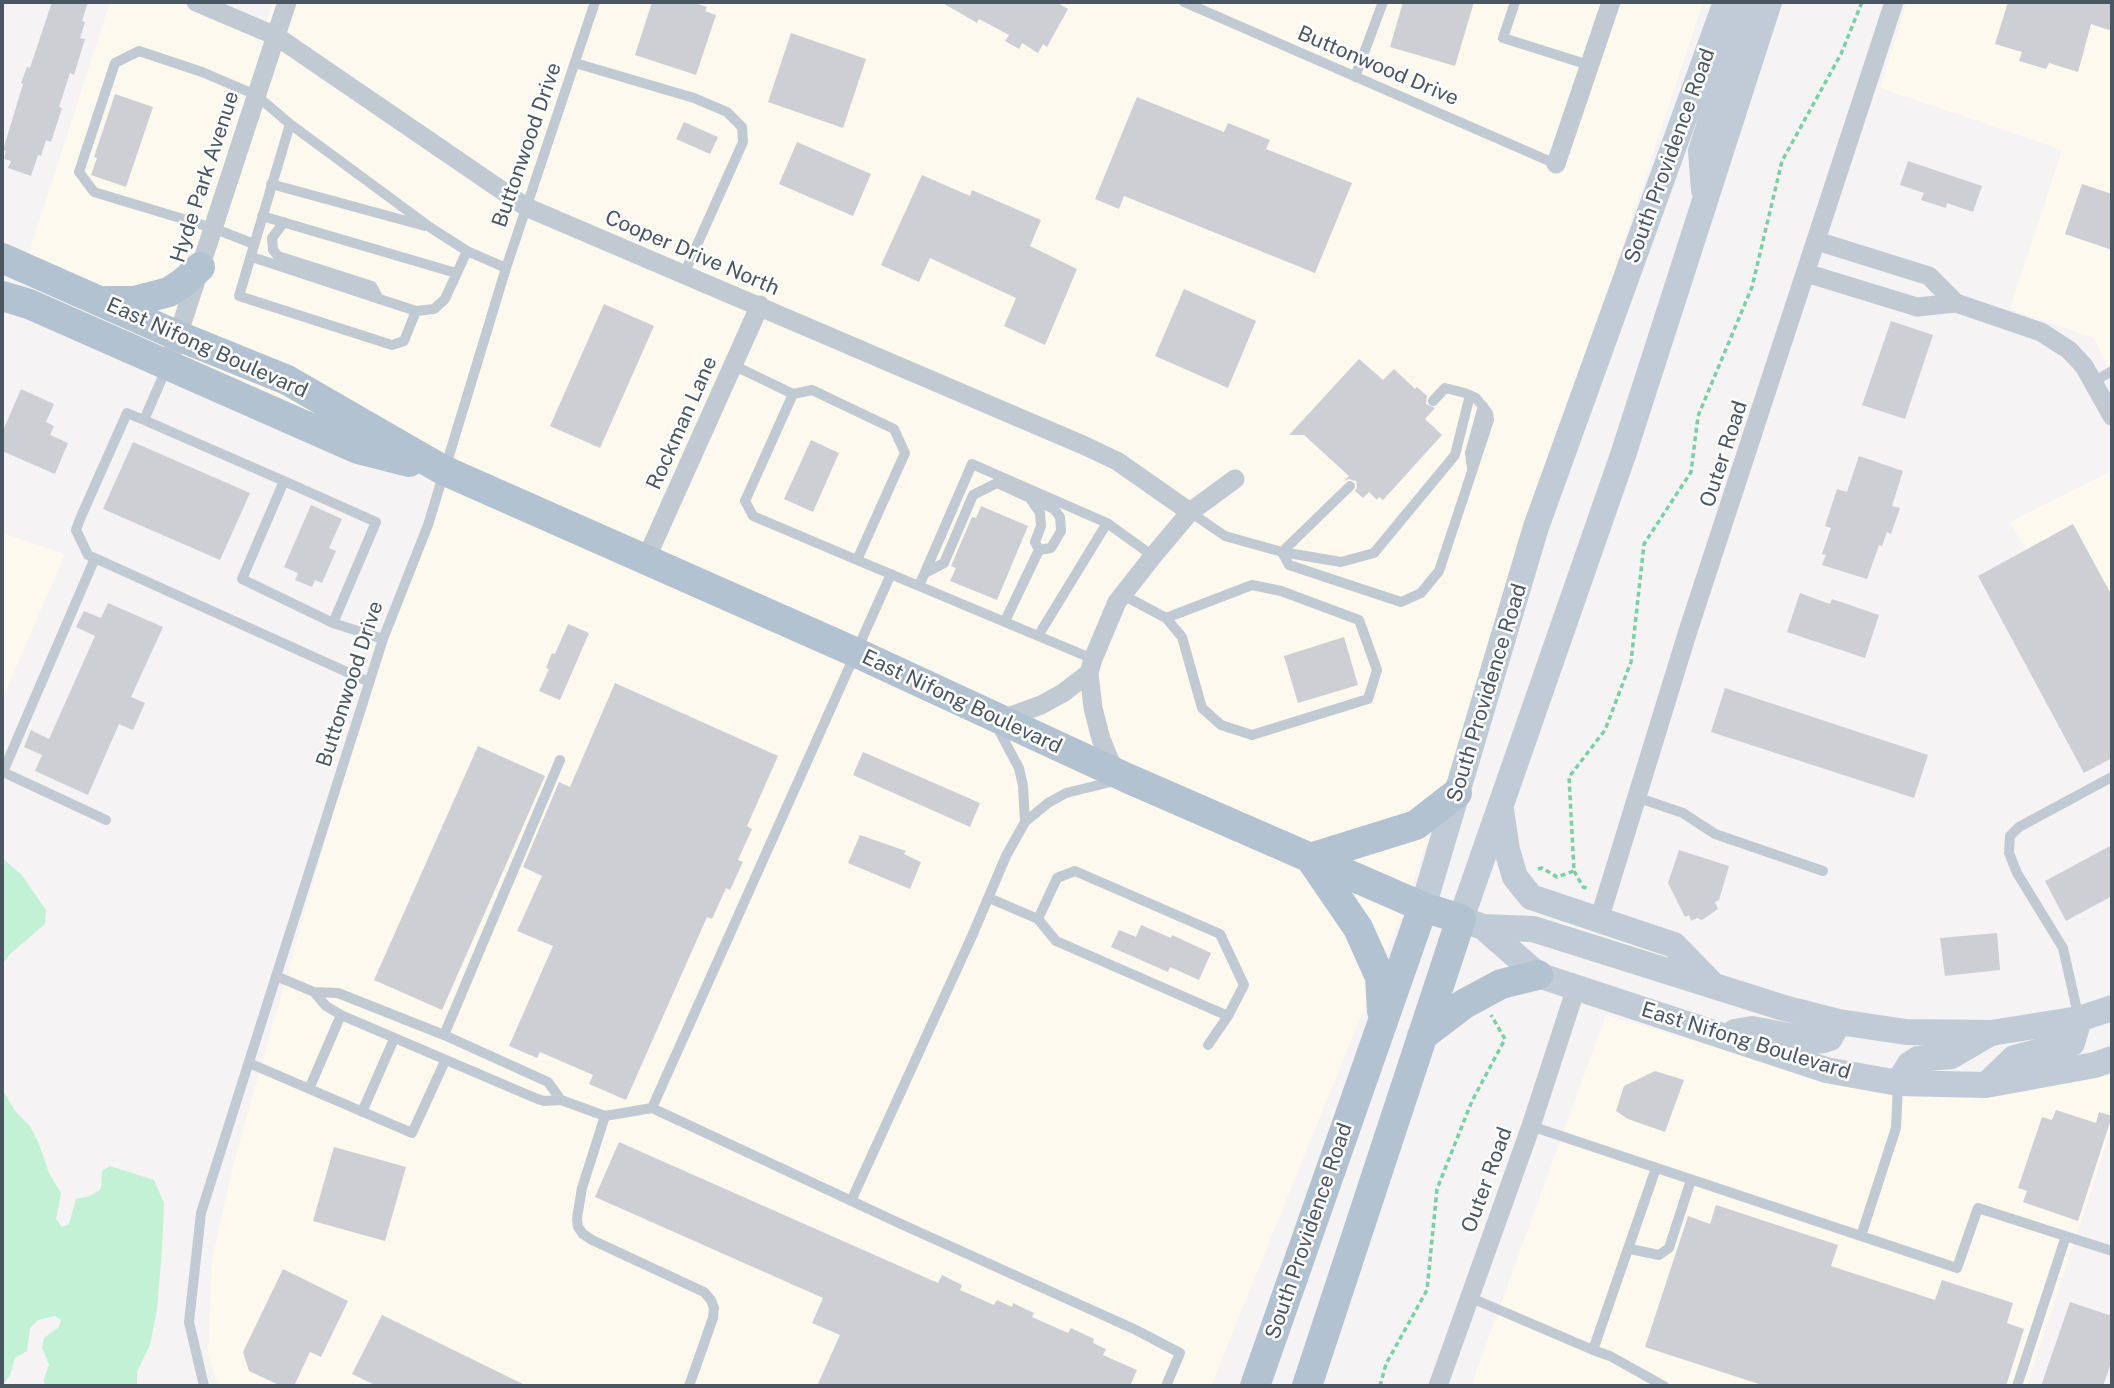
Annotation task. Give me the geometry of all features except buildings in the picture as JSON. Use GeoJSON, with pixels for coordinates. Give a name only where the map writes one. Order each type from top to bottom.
{"type":"FeatureCollection","features":[{"type":"Feature","properties":{"kind":"main road","name":"South Providence Road"},"geometry":{"type":"LineString","coordinates":[[1255,1386],[1423,907],[1536,527],[1726,2]]}},
{"type":"Feature","properties":{"kind":"main road"},"geometry":{"type":"LineString","coordinates":[[1705,202],[1701,151],[1749,2]]}},
{"type":"Feature","properties":{"kind":"main road","name":"South Providence Road"},"geometry":{"type":"LineString","coordinates":[[1307,1386],[1422,1036],[1472,923],[1500,807],[1623,455],[1769,2]]}},
{"type":"Feature","properties":{"kind":"main road","name":"East Nifong Boulevard"},"geometry":{"type":"LineString","coordinates":[[2,258],[176,335],[287,380],[443,470],[857,653],[1121,776],[1423,907],[1472,923],[1533,929],[1717,989],[1839,1022],[1906,1032],[1991,1033],[2079,1019],[2112,1008]]}},
{"type":"Feature","properties":{"kind":"main road"},"geometry":{"type":"LineString","coordinates":[[102,302],[134,301],[162,295],[184,282],[200,267]]}},
{"type":"Feature","properties":{"kind":"main road","name":"East Nifong Boulevard"},"geometry":{"type":"LineString","coordinates":[[2,296],[29,304],[358,449],[443,470]]}},
{"type":"Feature","properties":{"kind":"main road"},"geometry":{"type":"LineString","coordinates":[[1383,1020],[1380,977],[1358,928],[1310,858],[1416,825],[1457,793]]}},
{"type":"Feature","properties":{"kind":"main road"},"geometry":{"type":"LineString","coordinates":[[1500,807],[1507,850],[1515,877],[1531,897],[1674,945],[1717,989]]}},
{"type":"Feature","properties":{"kind":"main road","name":"East Nifong Boulevard"},"geometry":{"type":"LineString","coordinates":[[1472,923],[1538,975],[1826,1070],[1898,1083],[1986,1085],[2095,1065],[2112,1059]]}},
{"type":"Feature","properties":{"kind":"main road"},"geometry":{"type":"LineString","coordinates":[[1422,1036],[1464,1004],[1501,984],[1538,975]]}},
{"type":"Feature","properties":{"kind":"main road"},"geometry":{"type":"LineString","coordinates":[[1986,1085],[2014,1058],[2072,1043],[2079,1019]]}},
{"type":"Feature","properties":{"kind":"main road"},"geometry":{"type":"LineString","coordinates":[[1717,1035],[1752,1029],[1814,1041],[1824,1040],[1830,1038],[1839,1022]]}},
{"type":"Feature","properties":{"kind":"main road"},"geometry":{"type":"LineString","coordinates":[[1898,1083],[1910,1064],[1917,1059],[1951,1056],[1991,1033]]}},
{"type":"Feature","properties":{"kind":"street","name":"Cooper Drive North"},"geometry":{"type":"LineString","coordinates":[[196,2],[276,36],[526,207],[760,305],[1106,456],[1190,512]]}},
{"type":"Feature","properties":{"kind":"street","name":"Hyde Park Avenue"},"geometry":{"type":"LineString","coordinates":[[168,366],[287,2]]}},
{"type":"Feature","properties":{"kind":"street"},"geometry":{"type":"LineString","coordinates":[[1556,164],[1611,2]]}},
{"type":"Feature","properties":{"kind":"street","name":"Outer Road"},"geometry":{"type":"LineString","coordinates":[[1599,920],[1636,797],[1894,2]]}},
{"type":"Feature","properties":{"kind":"street"},"geometry":{"type":"LineString","coordinates":[[1817,241],[1929,276],[1956,303]]}},
{"type":"Feature","properties":{"kind":"street"},"geometry":{"type":"LineString","coordinates":[[1806,273],[1917,307],[1956,303],[2041,332],[2069,350],[2084,366],[2112,416]]}},
{"type":"Feature","properties":{"kind":"street","name":"Rockman Lane"},"geometry":{"type":"LineString","coordinates":[[646,559],[760,305]]}},
{"type":"Feature","properties":{"kind":"street"},"geometry":{"type":"LineString","coordinates":[[995,717],[1041,705],[1063,693],[1091,666],[1117,602],[1190,512],[1236,479]]}},
{"type":"Feature","properties":{"kind":"street"},"geometry":{"type":"LineString","coordinates":[[1091,666],[1093,708],[1101,738],[1121,776]]}},
{"type":"Feature","properties":{"kind":"street","name":"Outer Road"},"geometry":{"type":"LineString","coordinates":[[1438,1386],[1531,1126],[1576,988]]}},
{"type":"Feature","properties":{"kind":"lane","name":"Buttonwood Drive"},"geometry":{"type":"LineString","coordinates":[[204,1386],[190,1322],[201,1213],[369,682],[428,525],[506,268],[595,2]]}},
{"type":"Feature","properties":{"kind":"lane","name":"Buttonwood Drive"},"geometry":{"type":"LineString","coordinates":[[1184,2],[1556,164]]}},
{"type":"Feature","properties":{"kind":"lane"},"geometry":{"type":"LineString","coordinates":[[1355,77],[1383,2]]}},
{"type":"Feature","properties":{"kind":"lane"},"geometry":{"type":"LineString","coordinates":[[1514,2],[1503,38],[1589,65]]}},
{"type":"Feature","properties":{"kind":"lane"},"geometry":{"type":"LineString","coordinates":[[254,244],[213,228],[94,192],[79,172],[116,63],[139,51],[202,72],[256,95],[290,124],[431,228],[467,251],[506,268]]}},
{"type":"Feature","properties":{"kind":"lane"},"geometry":{"type":"LineString","coordinates":[[575,63],[695,98],[727,112],[741,127],[743,142],[684,274]]}},
{"type":"Feature","properties":{"kind":"lane"},"geometry":{"type":"LineString","coordinates":[[290,124],[239,296],[392,345],[404,341],[416,312]]}},
{"type":"Feature","properties":{"kind":"lane"},"geometry":{"type":"LineString","coordinates":[[271,184],[431,228]]}},
{"type":"Feature","properties":{"kind":"lane"},"geometry":{"type":"LineString","coordinates":[[262,216],[456,273]]}},
{"type":"Feature","properties":{"kind":"lane"},"geometry":{"type":"LineString","coordinates":[[284,222],[272,239],[273,250],[278,256],[372,286],[379,299]]}},
{"type":"Feature","properties":{"kind":"lane"},"geometry":{"type":"LineString","coordinates":[[251,257],[416,312],[434,309],[445,299],[467,251]]}},
{"type":"Feature","properties":{"kind":"lane"},"geometry":{"type":"LineString","coordinates":[[733,365],[793,394],[812,390],[894,429],[905,453],[857,559]]}},
{"type":"Feature","properties":{"kind":"lane"},"geometry":{"type":"LineString","coordinates":[[144,420],[168,366]]}},
{"type":"Feature","properties":{"kind":"lane"},"geometry":{"type":"LineString","coordinates":[[2093,382],[2112,371]]}},
{"type":"Feature","properties":{"kind":"lane"},"geometry":{"type":"LineString","coordinates":[[1282,552],[1289,565],[1401,602],[1421,593],[1439,571],[1489,420],[1483,406],[1470,395],[1445,388],[1433,401]]}},
{"type":"Feature","properties":{"kind":"lane"},"geometry":{"type":"LineString","coordinates":[[793,394],[745,501],[753,516],[1005,621],[1091,666]]}},
{"type":"Feature","properties":{"kind":"lane"},"geometry":{"type":"LineString","coordinates":[[1190,512],[1225,536],[1282,552],[1341,562],[1374,553],[1455,455],[1470,395]]}},
{"type":"Feature","properties":{"kind":"lane"},"geometry":{"type":"LineString","coordinates":[[334,623],[376,522],[127,414],[76,530],[88,555],[369,682]]}},
{"type":"Feature","properties":{"kind":"lane"},"geometry":{"type":"LineString","coordinates":[[919,586],[972,464],[1107,523],[1153,556]]}},
{"type":"Feature","properties":{"kind":"lane"},"geometry":{"type":"LineString","coordinates":[[284,481],[242,579],[334,623],[383,639]]}},
{"type":"Feature","properties":{"kind":"lane"},"geometry":{"type":"LineString","coordinates":[[925,574],[944,563],[973,495],[997,483],[1054,509],[1059,517],[1061,531],[1051,548],[1039,550]]}},
{"type":"Feature","properties":{"kind":"lane"},"geometry":{"type":"LineString","coordinates":[[1282,552],[1350,486]]}},
{"type":"Feature","properties":{"kind":"lane"},"geometry":{"type":"LineString","coordinates":[[1028,496],[1040,513],[1041,526],[1035,542],[1039,550]]}},
{"type":"Feature","properties":{"kind":"lane"},"geometry":{"type":"LineString","coordinates":[[1038,636],[1107,523]]}},
{"type":"Feature","properties":{"kind":"lane"},"geometry":{"type":"LineString","coordinates":[[1005,621],[1039,550]]}},
{"type":"Feature","properties":{"kind":"lane"},"geometry":{"type":"LineString","coordinates":[[95,558],[3,772],[106,820]]}},
{"type":"Feature","properties":{"kind":"lane"},"geometry":{"type":"LineString","coordinates":[[652,1108],[891,574]]}},
{"type":"Feature","properties":{"kind":"lane"},"geometry":{"type":"LineString","coordinates":[[1123,595],[1166,618],[1182,636],[1202,708],[1221,725],[1252,735],[1368,699],[1377,670],[1359,620],[1281,591],[1252,585],[1166,618]]}},
{"type":"Feature","properties":{"kind":"lane"},"geometry":{"type":"LineString","coordinates":[[995,717],[1018,768],[1023,786],[1025,822]]}},
{"type":"Feature","properties":{"kind":"lane"},"geometry":{"type":"LineString","coordinates":[[444,1035],[560,760]]}},
{"type":"Feature","properties":{"kind":"lane"},"geometry":{"type":"LineString","coordinates":[[851,1201],[1006,856],[1025,822],[1066,793],[1121,776]]}},
{"type":"Feature","properties":{"kind":"lane"},"geometry":{"type":"LineString","coordinates":[[2079,1019],[2063,948],[2017,873],[2009,853],[2010,836],[2019,827],[2112,777]]}},
{"type":"Feature","properties":{"kind":"lane"},"geometry":{"type":"LineString","coordinates":[[1636,797],[1683,813],[1715,834],[1823,870]]}},
{"type":"Feature","properties":{"kind":"lane"},"geometry":{"type":"LineString","coordinates":[[1038,919],[1057,878],[1075,871],[1220,934],[1244,985],[1228,1016],[1208,1045]]}},
{"type":"Feature","properties":{"kind":"lane"},"geometry":{"type":"LineString","coordinates":[[989,898],[1038,919],[1056,940],[1228,1016]]}},
{"type":"Feature","properties":{"kind":"lane"},"geometry":{"type":"LineString","coordinates":[[276,976],[314,992],[338,993],[444,1035],[548,1082],[561,1100]]}},
{"type":"Feature","properties":{"kind":"lane"},"geometry":{"type":"LineString","coordinates":[[314,992],[326,1006],[341,1015],[535,1098],[544,1101],[561,1100],[605,1116],[652,1108],[1136,1330],[1180,1353],[1166,1386]]}},
{"type":"Feature","properties":{"kind":"lane"},"geometry":{"type":"LineString","coordinates":[[309,1089],[341,1015]]}},
{"type":"Feature","properties":{"kind":"lane"},"geometry":{"type":"LineString","coordinates":[[362,1112],[394,1039]]}},
{"type":"Feature","properties":{"kind":"lane"},"geometry":{"type":"LineString","coordinates":[[249,1063],[412,1133],[444,1061]]}},
{"type":"Feature","properties":{"kind":"lane"},"geometry":{"type":"LineString","coordinates":[[1861,1236],[1896,1128],[1898,1083]]}},
{"type":"Feature","properties":{"kind":"lane"},"geometry":{"type":"LineString","coordinates":[[605,1116],[582,1188],[578,1227],[592,1240],[704,1292],[711,1300],[713,1318],[689,1386]]}},
{"type":"Feature","properties":{"kind":"lane"},"geometry":{"type":"LineString","coordinates":[[1531,1126],[1957,1268],[1978,1208],[2112,1251]]}},
{"type":"Feature","properties":{"kind":"lane"},"geometry":{"type":"LineString","coordinates":[[1594,1350],[1656,1168]]}},
{"type":"Feature","properties":{"kind":"lane"},"geometry":{"type":"LineString","coordinates":[[1630,1249],[1659,1255],[1669,1248],[1691,1180]]}},
{"type":"Feature","properties":{"kind":"lane"},"geometry":{"type":"LineString","coordinates":[[2017,1386],[2066,1236]]}},
{"type":"Feature","properties":{"kind":"lane"},"geometry":{"type":"LineString","coordinates":[[1469,1296],[1611,1356],[1664,1386]]}},
{"type":"Feature","properties":{"kind":"path"},"geometry":{"type":"LineString","coordinates":[[1607,893],[1583,887],[1574,870],[1569,777],[1605,730],[1630,662],[1644,544],[1691,472],[1698,416],[1752,287],[1782,160],[1841,54],[1862,2]]}},
{"type":"Feature","properties":{"kind":"path"},"geometry":{"type":"LineString","coordinates":[[1515,877],[1542,868],[1557,877],[1574,870]]}},
{"type":"Feature","properties":{"kind":"path"},"geometry":{"type":"LineString","coordinates":[[1380,1386],[1386,1364],[1427,1290],[1437,1189],[1472,1101],[1505,1039],[1479,996]]}},
{"type":"Feature","properties":{"kind":"shaded area"},"geometry":{"type":"Polygon","coordinates":[[[110,2],[218,2],[267,21],[273,2],[1703,2],[1405,907],[1211,1386],[218,1386],[208,1354],[212,1260],[234,1162],[370,682],[445,473],[20,281],[110,2]]]}},
{"type":"Feature","properties":{"kind":"shaded area"},"geometry":{"type":"Polygon","coordinates":[[[1907,2],[2112,2],[2112,376],[2094,338],[2010,309],[2062,150],[1880,88],[1907,2]]]}},
{"type":"Feature","properties":{"kind":"shaded area"},"geometry":{"type":"Polygon","coordinates":[[[2112,471],[2112,706],[2010,522],[2112,471]]]}},
{"type":"Feature","properties":{"kind":"shaded area"},"geometry":{"type":"Polygon","coordinates":[[[2,533],[65,554],[2,700],[2,533]]]}},
{"type":"Feature","properties":{"kind":"shaded area"},"geometry":{"type":"Polygon","coordinates":[[[1606,1015],[1791,1070],[2017,1090],[2112,1074],[2112,1126],[2027,1386],[1471,1386],[1606,1015]]]}},
{"type":"Feature","properties":{"kind":"green space"},"geometry":{"type":"Polygon","coordinates":[[[3,859],[21,874],[46,910],[45,924],[10,954],[2,965],[3,859]]]}},
{"type":"Feature","properties":{"kind":"green space"},"geometry":{"type":"Polygon","coordinates":[[[2,1089],[15,1111],[30,1126],[49,1173],[61,1193],[56,1219],[62,1227],[69,1224],[76,1199],[90,1196],[101,1189],[102,1171],[110,1166],[154,1180],[164,1203],[157,1310],[150,1345],[137,1372],[137,1386],[44,1386],[49,1365],[42,1347],[44,1338],[59,1327],[61,1320],[55,1316],[38,1320],[30,1328],[27,1351],[15,1358],[10,1375],[2,1386],[2,1089]]]}}]}
